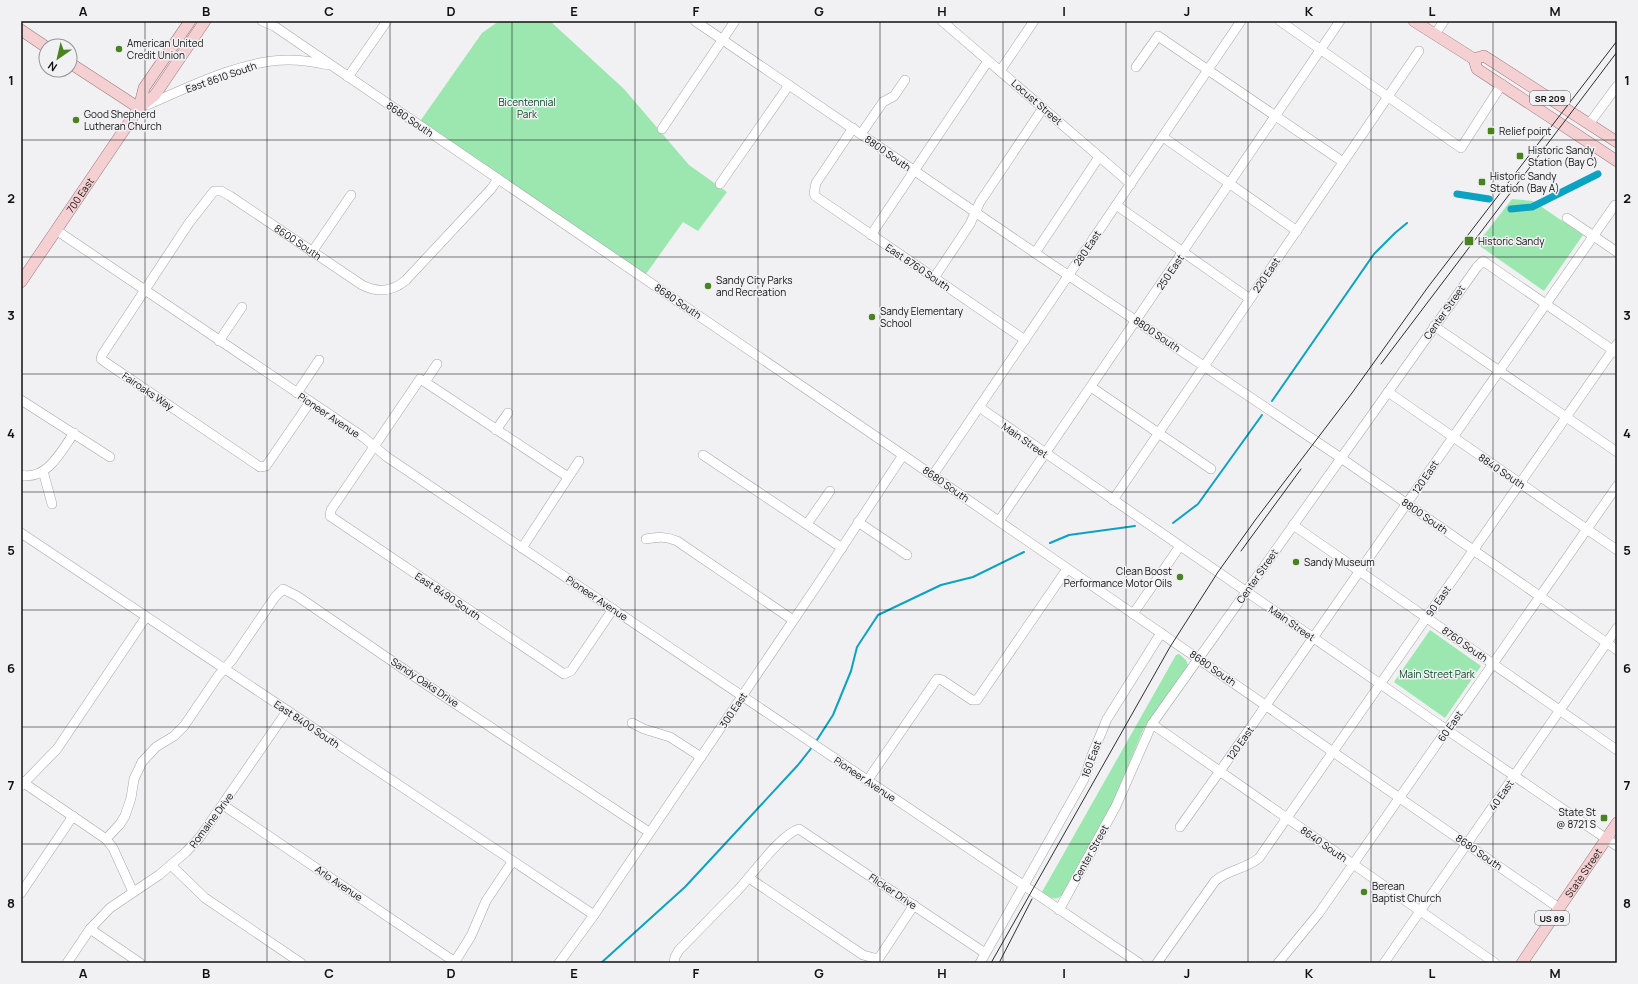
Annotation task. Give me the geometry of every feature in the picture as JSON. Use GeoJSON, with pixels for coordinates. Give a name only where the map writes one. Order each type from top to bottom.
{"type":"FeatureCollection","features":[{"type":"Feature","properties":{"kind":"main road","name":"700 East"},"geometry":{"type":"LineString","coordinates":[[139,108],[144,88],[190,21]]}},
{"type":"Feature","properties":{"kind":"main road","name":"700 East"},"geometry":{"type":"LineString","coordinates":[[21,282],[139,108],[155,94],[205,21]]}},
{"type":"Feature","properties":{"kind":"main road","name":"SR 209"},"geometry":{"type":"LineString","coordinates":[[1414,21],[1474,59],[1477,69],[1614,158]]}},
{"type":"Feature","properties":{"kind":"main road"},"geometry":{"type":"LineString","coordinates":[[21,30],[38,42]]}},
{"type":"Feature","properties":{"kind":"main road","name":"SR 209"},"geometry":{"type":"LineString","coordinates":[[1474,59],[1484,56],[1617,142]]}},
{"type":"Feature","properties":{"kind":"main road"},"geometry":{"type":"LineString","coordinates":[[78,69],[139,108]]}},
{"type":"Feature","properties":{"kind":"main road"},"geometry":{"type":"LineString","coordinates":[[1590,124],[1592,132],[1614,158]]}},
{"type":"Feature","properties":{"kind":"main road","name":"State Street"},"geometry":{"type":"LineString","coordinates":[[1522,963],[1617,823]]}},
{"type":"Feature","properties":{"kind":"street","name":"8680 South"},"geometry":{"type":"LineString","coordinates":[[262,21],[273,24],[329,65],[933,475],[1559,908]]}},
{"type":"Feature","properties":{"kind":"street"},"geometry":{"type":"LineString","coordinates":[[348,77],[387,21]]}},
{"type":"Feature","properties":{"kind":"street","name":"8800 South"},"geometry":{"type":"LineString","coordinates":[[695,21],[1068,276],[1341,458],[1617,650]]}},
{"type":"Feature","properties":{"kind":"street"},"geometry":{"type":"LineString","coordinates":[[662,129],[735,21]]}},
{"type":"Feature","properties":{"kind":"street","name":"Locust Street"},"geometry":{"type":"LineString","coordinates":[[942,21],[1131,184]]}},
{"type":"Feature","properties":{"kind":"street"},"geometry":{"type":"LineString","coordinates":[[1000,71],[1034,21]]}},
{"type":"Feature","properties":{"kind":"street","name":"280 East"},"geometry":{"type":"LineString","coordinates":[[933,475],[1241,21]]}},
{"type":"Feature","properties":{"kind":"street"},"geometry":{"type":"LineString","coordinates":[[1280,21],[1461,148],[1502,84]]}},
{"type":"Feature","properties":{"kind":"street","name":"250 East"},"geometry":{"type":"LineString","coordinates":[[999,521],[1340,21]]}},
{"type":"Feature","properties":{"kind":"street"},"geometry":{"type":"LineString","coordinates":[[1435,34],[1444,21]]}},
{"type":"Feature","properties":{"kind":"street"},"geometry":{"type":"LineString","coordinates":[[1136,67],[1158,36],[1343,162]]}},
{"type":"Feature","properties":{"kind":"street","name":"220 East"},"geometry":{"type":"LineString","coordinates":[[1113,500],[1419,50]]}},
{"type":"Feature","properties":{"kind":"street","name":"East 8610 South"},"geometry":{"type":"LineString","coordinates":[[139,108],[208,80],[258,64],[288,60],[329,65]]}},
{"type":"Feature","properties":{"kind":"street"},"geometry":{"type":"LineString","coordinates":[[871,235],[988,61]]}},
{"type":"Feature","properties":{"kind":"street"},"geometry":{"type":"LineString","coordinates":[[861,134],[883,102],[894,96],[905,80]]}},
{"type":"Feature","properties":{"kind":"street"},"geometry":{"type":"LineString","coordinates":[[720,184],[789,85]]}},
{"type":"Feature","properties":{"kind":"street"},"geometry":{"type":"LineString","coordinates":[[1590,124],[1617,86]]}},
{"type":"Feature","properties":{"kind":"street"},"geometry":{"type":"LineString","coordinates":[[934,278],[970,224],[974,212],[1043,108]]}},
{"type":"Feature","properties":{"kind":"street","name":"East 8760 South"},"geometry":{"type":"LineString","coordinates":[[853,128],[816,183],[814,193],[819,200],[1025,340]]}},
{"type":"Feature","properties":{"kind":"street"},"geometry":{"type":"LineString","coordinates":[[1163,137],[1297,231]]}},
{"type":"Feature","properties":{"kind":"street"},"geometry":{"type":"LineString","coordinates":[[1035,253],[1099,157]]}},
{"type":"Feature","properties":{"kind":"street","name":"8600 South"},"geometry":{"type":"LineString","coordinates":[[144,290],[208,196],[214,191],[221,191],[362,285],[375,290],[388,290],[400,285],[491,189],[498,179]]}},
{"type":"Feature","properties":{"kind":"street"},"geometry":{"type":"LineString","coordinates":[[312,252],[351,195]]}},
{"type":"Feature","properties":{"kind":"street"},"geometry":{"type":"LineString","coordinates":[[1116,205],[1250,299]]}},
{"type":"Feature","properties":{"kind":"street","name":"120 East"},"geometry":{"type":"LineString","coordinates":[[1180,827],[1267,705],[1615,206]]}},
{"type":"Feature","properties":{"kind":"street"},"geometry":{"type":"LineString","coordinates":[[1567,218],[1617,252]]}},
{"type":"Feature","properties":{"kind":"street","name":"Pioneer Avenue"},"geometry":{"type":"LineString","coordinates":[[56,230],[297,393],[387,457],[1059,910],[1124,959],[1139,963]]}},
{"type":"Feature","properties":{"kind":"street","name":"Center Street"},"geometry":{"type":"LineString","coordinates":[[1059,910],[1116,806],[1152,724],[1477,266],[1483,260],[1546,304]]}},
{"type":"Feature","properties":{"kind":"street","name":"Fairoaks Way"},"geometry":{"type":"LineString","coordinates":[[144,290],[102,355],[101,359],[247,459],[263,467],[266,466],[310,402]]}},
{"type":"Feature","properties":{"kind":"street"},"geometry":{"type":"LineString","coordinates":[[1546,304],[1616,349]]}},
{"type":"Feature","properties":{"kind":"street"},"geometry":{"type":"LineString","coordinates":[[219,341],[242,308]]}},
{"type":"Feature","properties":{"kind":"street"},"geometry":{"type":"LineString","coordinates":[[1434,326],[1617,452]]}},
{"type":"Feature","properties":{"kind":"street","name":"90 East"},"geometry":{"type":"LineString","coordinates":[[1157,963],[1215,881],[1220,877],[1251,865],[1259,858],[1566,417],[1616,349]]}},
{"type":"Feature","properties":{"kind":"street"},"geometry":{"type":"LineString","coordinates":[[297,393],[319,360]]}},
{"type":"Feature","properties":{"kind":"street"},"geometry":{"type":"LineString","coordinates":[[424,382],[437,364]]}},
{"type":"Feature","properties":{"kind":"street"},"geometry":{"type":"LineString","coordinates":[[374,447],[420,379],[568,477]]}},
{"type":"Feature","properties":{"kind":"street"},"geometry":{"type":"LineString","coordinates":[[1091,387],[1211,469]]}},
{"type":"Feature","properties":{"kind":"street","name":"8840 South"},"geometry":{"type":"LineString","coordinates":[[1388,392],[1617,550]]}},
{"type":"Feature","properties":{"kind":"street"},"geometry":{"type":"LineString","coordinates":[[21,400],[110,457]]}},
{"type":"Feature","properties":{"kind":"street","name":"Main Street"},"geometry":{"type":"LineString","coordinates":[[979,407],[1617,846]]}},
{"type":"Feature","properties":{"kind":"street"},"geometry":{"type":"LineString","coordinates":[[496,430],[508,413]]}},
{"type":"Feature","properties":{"kind":"street"},"geometry":{"type":"LineString","coordinates":[[21,476],[28,476],[43,471],[54,462],[74,433]]}},
{"type":"Feature","properties":{"kind":"street","name":"East 8490 South"},"geometry":{"type":"LineString","coordinates":[[374,447],[331,510],[330,516],[564,674],[571,671],[613,609]]}},
{"type":"Feature","properties":{"kind":"street"},"geometry":{"type":"LineString","coordinates":[[703,455],[842,548]]}},
{"type":"Feature","properties":{"kind":"street","name":"300 East"},"geometry":{"type":"LineString","coordinates":[[560,963],[701,757],[903,455]]}},
{"type":"Feature","properties":{"kind":"street"},"geometry":{"type":"LineString","coordinates":[[522,548],[579,461]]}},
{"type":"Feature","properties":{"kind":"street"},"geometry":{"type":"LineString","coordinates":[[43,471],[52,504]]}},
{"type":"Feature","properties":{"kind":"street","name":"60 East"},"geometry":{"type":"LineString","coordinates":[[1278,963],[1319,913],[1354,864],[1617,486]]}},
{"type":"Feature","properties":{"kind":"street"},"geometry":{"type":"LineString","coordinates":[[807,524],[830,491]]}},
{"type":"Feature","properties":{"kind":"street"},"geometry":{"type":"LineString","coordinates":[[858,522],[907,555]]}},
{"type":"Feature","properties":{"kind":"street","name":"8760 South"},"geometry":{"type":"LineString","coordinates":[[1293,525],[1617,750]]}},
{"type":"Feature","properties":{"kind":"street","name":"East 8400 South"},"geometry":{"type":"LineString","coordinates":[[21,533],[512,862],[594,915]]}},
{"type":"Feature","properties":{"kind":"street"},"geometry":{"type":"LineString","coordinates":[[646,539],[658,536],[668,537],[676,541],[793,620]]}},
{"type":"Feature","properties":{"kind":"street"},"geometry":{"type":"LineString","coordinates":[[1133,614],[1180,546]]}},
{"type":"Feature","properties":{"kind":"street"},"geometry":{"type":"LineString","coordinates":[[867,781],[936,679],[942,680],[972,700],[977,700],[1067,569]]}},
{"type":"Feature","properties":{"kind":"street","name":"Sandy Oaks Drive"},"geometry":{"type":"LineString","coordinates":[[224,669],[232,660],[275,597],[283,589],[288,590],[356,635],[427,685],[649,832]]}},
{"type":"Feature","properties":{"kind":"street"},"geometry":{"type":"LineString","coordinates":[[133,892],[113,848],[106,839],[22,783],[57,749],[146,617]]}},
{"type":"Feature","properties":{"kind":"street","name":"40 East"},"geometry":{"type":"LineString","coordinates":[[1384,963],[1617,628]]}},
{"type":"Feature","properties":{"kind":"street","name":"160 East"},"geometry":{"type":"LineString","coordinates":[[980,963],[1084,780],[1107,719],[1161,633]]}},
{"type":"Feature","properties":{"kind":"street"},"geometry":{"type":"LineString","coordinates":[[106,839],[120,824],[125,816],[131,798],[134,779],[142,762],[156,747],[174,736],[184,726],[224,669]]}},
{"type":"Feature","properties":{"kind":"street","name":"Romaine Drive"},"geometry":{"type":"LineString","coordinates":[[67,963],[90,929],[110,908],[171,865],[200,837],[287,711]]}},
{"type":"Feature","properties":{"kind":"street"},"geometry":{"type":"LineString","coordinates":[[632,722],[644,729],[670,737],[701,757]]}},
{"type":"Feature","properties":{"kind":"street","name":"8640 South"},"geometry":{"type":"LineString","coordinates":[[1152,724],[1495,963]]}},
{"type":"Feature","properties":{"kind":"street","name":"Arlo Avenue"},"geometry":{"type":"LineString","coordinates":[[223,805],[455,962]]}},
{"type":"Feature","properties":{"kind":"street"},"geometry":{"type":"LineString","coordinates":[[21,893],[73,816]]}},
{"type":"Feature","properties":{"kind":"street","name":"Flicker Drive"},"geometry":{"type":"LineString","coordinates":[[749,878],[762,861],[790,834],[799,829],[986,953]]}},
{"type":"Feature","properties":{"kind":"street"},"geometry":{"type":"LineString","coordinates":[[455,962],[471,936],[486,901],[512,862]]}},
{"type":"Feature","properties":{"kind":"street"},"geometry":{"type":"LineString","coordinates":[[171,865],[205,898],[301,963]]}},
{"type":"Feature","properties":{"kind":"street"},"geometry":{"type":"LineString","coordinates":[[674,963],[674,957],[679,950],[749,878],[863,955],[874,958],[879,958],[914,905]]}},
{"type":"Feature","properties":{"kind":"street"},"geometry":{"type":"LineString","coordinates":[[90,929],[140,963]]}},
{"type":"Feature","properties":{"kind":"green space","name":"Bicentennial Park"},"geometry":{"type":"Polygon","coordinates":[[[499,21],[550,21],[624,89],[689,165],[727,192],[698,231],[683,222],[641,281],[416,127],[482,33],[499,21]]]}},
{"type":"Feature","properties":{"kind":"green space"},"geometry":{"type":"Polygon","coordinates":[[[1512,199],[1533,201],[1583,235],[1544,291],[1477,244],[1512,199]]]}},
{"type":"Feature","properties":{"kind":"green space","name":"Main Street Park"},"geometry":{"type":"Polygon","coordinates":[[[1430,630],[1481,666],[1445,718],[1394,682],[1430,630]]]}},
{"type":"Feature","properties":{"kind":"green space"},"geometry":{"type":"Polygon","coordinates":[[[1179,654],[1186,660],[1188,665],[1144,728],[1113,802],[1062,895],[1057,898],[1050,897],[1042,892],[1176,655],[1179,654]]]}},
{"type":"Feature","properties":{"kind":"waterway"},"geometry":{"type":"LineString","coordinates":[[1511,209],[1532,207],[1598,174]]}},
{"type":"Feature","properties":{"kind":"waterway"},"geometry":{"type":"LineString","coordinates":[[1457,194],[1489,199]]}},
{"type":"Feature","properties":{"kind":"waterway"},"geometry":{"type":"LineString","coordinates":[[1272,401],[1374,254],[1407,223]]}},
{"type":"Feature","properties":{"kind":"waterway"},"geometry":{"type":"LineString","coordinates":[[1173,523],[1198,504],[1262,415]]}},
{"type":"Feature","properties":{"kind":"waterway"},"geometry":{"type":"LineString","coordinates":[[1050,543],[1069,535],[1135,526]]}},
{"type":"Feature","properties":{"kind":"waterway"},"geometry":{"type":"LineString","coordinates":[[815,743],[833,715],[851,671],[857,647],[878,615],[941,585],[973,577],[1024,552]]}},
{"type":"Feature","properties":{"kind":"waterway"},"geometry":{"type":"LineString","coordinates":[[601,963],[685,887],[798,765],[813,746]]}},
{"type":"Feature","properties":{"kind":"tram line"},"geometry":{"type":"LineString","coordinates":[[991,963],[1170,647],[1218,572],[1256,519],[1352,393],[1428,287],[1617,41]]}},
{"type":"Feature","properties":{"kind":"tram line"},"geometry":{"type":"LineString","coordinates":[[1381,364],[1617,52]]}},
{"type":"Feature","properties":{"kind":"tram line"},"geometry":{"type":"LineString","coordinates":[[1241,551],[1301,469]]}},
{"type":"Feature","properties":{"kind":"tram line"},"geometry":{"type":"LineString","coordinates":[[999,963],[1032,899]]}},
{"type":"Feature","properties":{"kind":"place","name":"American United Credit Union"},"geometry":{"type":"Point","coordinates":[119,49]}},
{"type":"Feature","properties":{"kind":"place","name":"Good Shepherd Lutheran Church"},"geometry":{"type":"Point","coordinates":[76,120]}},
{"type":"Feature","properties":{"kind":"place","name":"Relief point"},"geometry":{"type":"Point","coordinates":[1491,131]}},
{"type":"Feature","properties":{"kind":"place","name":"Historic Sandy Station (Bay C)"},"geometry":{"type":"Point","coordinates":[1520,156]}},
{"type":"Feature","properties":{"kind":"place","name":"Historic Sandy Station (Bay A)"},"geometry":{"type":"Point","coordinates":[1482,182]}},
{"type":"Feature","properties":{"kind":"place","name":"Historic Sandy"},"geometry":{"type":"Point","coordinates":[1469,241]}},
{"type":"Feature","properties":{"kind":"place","name":"Sandy City Parks and Recreation"},"geometry":{"type":"Point","coordinates":[708,286]}},
{"type":"Feature","properties":{"kind":"place","name":"Sandy Elementary School"},"geometry":{"type":"Point","coordinates":[872,317]}},
{"type":"Feature","properties":{"kind":"place","name":"Sandy Museum"},"geometry":{"type":"Point","coordinates":[1296,562]}},
{"type":"Feature","properties":{"kind":"place","name":"Clean Boost Performance Motor Oils"},"geometry":{"type":"Point","coordinates":[1180,577]}},
{"type":"Feature","properties":{"kind":"place","name":"State St @ 8721 S"},"geometry":{"type":"Point","coordinates":[1604,818]}},
{"type":"Feature","properties":{"kind":"place","name":"Berean Baptist Church"},"geometry":{"type":"Point","coordinates":[1364,892]}}]}
